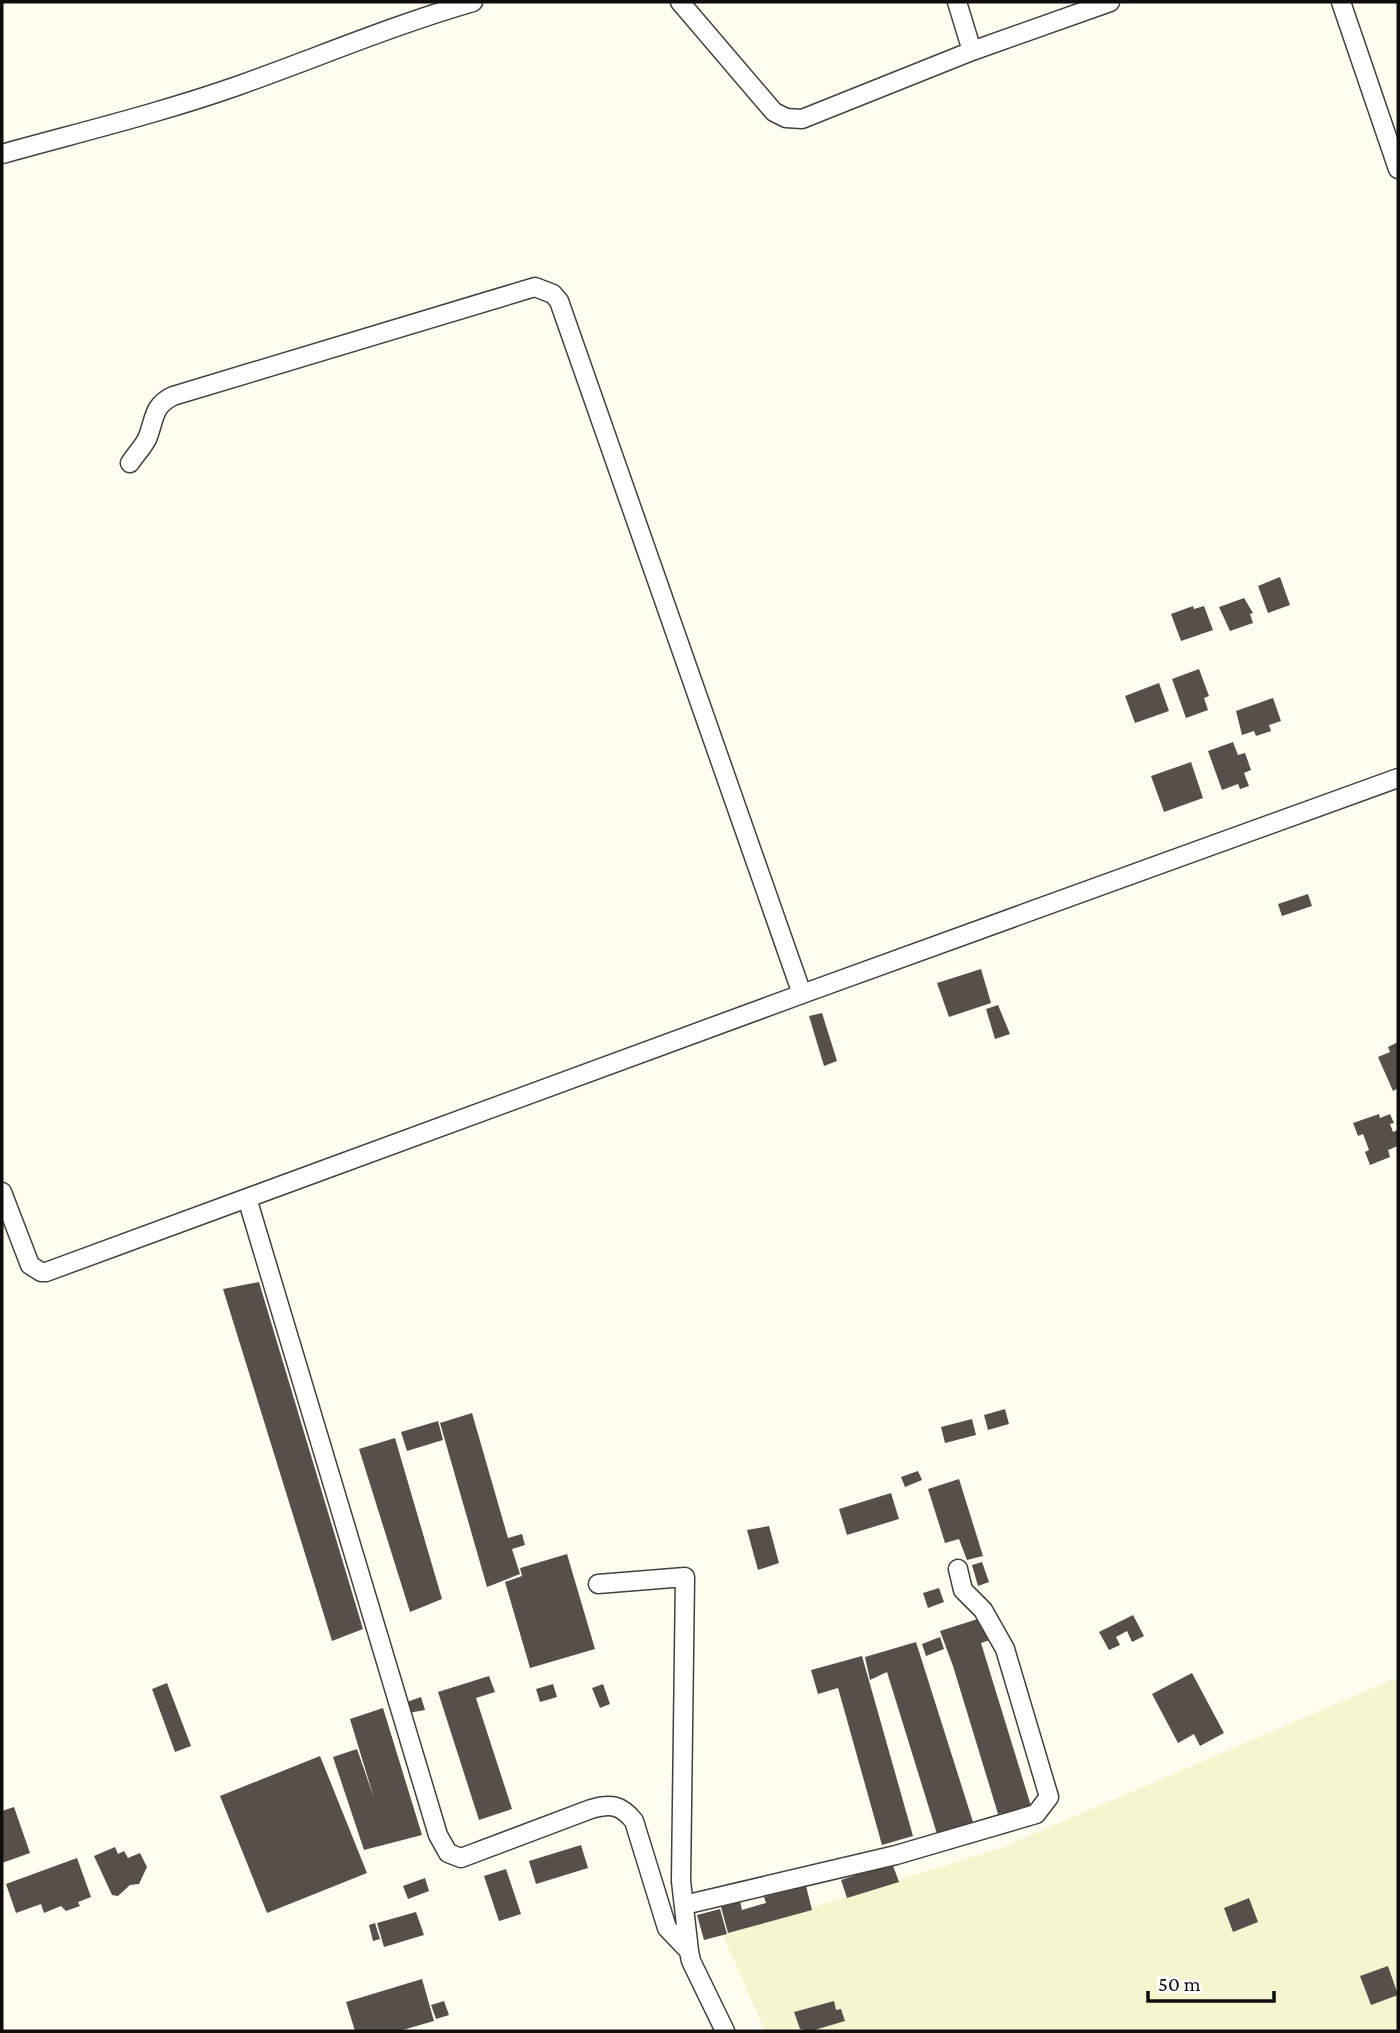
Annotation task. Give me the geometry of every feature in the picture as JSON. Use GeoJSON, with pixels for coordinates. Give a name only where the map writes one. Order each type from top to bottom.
{"type":"FeatureCollection","features":[{"type":"Feature","properties":{"kind":"street"},"geometry":{"type":"LineString","coordinates":[[2,154],[169,108],[237,86],[430,14],[473,2]]}},
{"type":"Feature","properties":{"kind":"street"},"geometry":{"type":"LineString","coordinates":[[680,2],[774,112],[786,118],[802,119],[972,51],[1110,2]]}},
{"type":"Feature","properties":{"kind":"street"},"geometry":{"type":"LineString","coordinates":[[957,2],[972,51]]}},
{"type":"Feature","properties":{"kind":"street"},"geometry":{"type":"LineString","coordinates":[[1341,2],[1398,169]]}},
{"type":"Feature","properties":{"kind":"street"},"geometry":{"type":"LineString","coordinates":[[130,463],[146,441],[154,415],[163,401],[173,396],[535,287],[553,293],[563,314],[802,993]]}},
{"type":"Feature","properties":{"kind":"street"},"geometry":{"type":"LineString","coordinates":[[2,1192],[30,1265],[41,1272],[63,1267],[802,993],[1398,778]]}},
{"type":"Feature","properties":{"kind":"street"},"geometry":{"type":"LineString","coordinates":[[247,1198],[438,1835],[448,1853],[461,1858],[608,1804],[624,1809],[634,1821],[667,1928],[689,1951]]}},
{"type":"Feature","properties":{"kind":"street"},"geometry":{"type":"LineString","coordinates":[[684,1905],[896,1854],[1036,1814],[1049,1797],[1009,1661],[983,1610],[963,1590],[958,1569]]}},
{"type":"Feature","properties":{"kind":"street"},"geometry":{"type":"LineString","coordinates":[[598,1584],[685,1577],[681,1881],[691,1961],[725,2031]]}},
{"type":"Feature","properties":{"kind":"green space"},"geometry":{"type":"Polygon","coordinates":[[[1398,1677],[1398,2031],[765,2031],[723,1935],[1001,1848],[1398,1677]]]}},
{"type":"Feature","properties":{"kind":"building"},"geometry":{"type":"Polygon","coordinates":[[[1280,577],[1290,605],[1268,613],[1258,586],[1280,577]]]}},
{"type":"Feature","properties":{"kind":"building"},"geometry":{"type":"Polygon","coordinates":[[[1244,598],[1253,613],[1250,614],[1253,623],[1230,631],[1219,607],[1244,598]]]}},
{"type":"Feature","properties":{"kind":"building"},"geometry":{"type":"Polygon","coordinates":[[[1193,606],[1194,609],[1204,606],[1213,630],[1181,641],[1171,614],[1193,606]]]}},
{"type":"Feature","properties":{"kind":"building"},"geometry":{"type":"Polygon","coordinates":[[[1199,669],[1209,696],[1204,698],[1208,710],[1186,718],[1172,679],[1199,669]]]}},
{"type":"Feature","properties":{"kind":"building"},"geometry":{"type":"Polygon","coordinates":[[[1159,683],[1169,711],[1135,723],[1125,696],[1159,683]]]}},
{"type":"Feature","properties":{"kind":"building"},"geometry":{"type":"Polygon","coordinates":[[[1273,698],[1281,721],[1269,725],[1271,731],[1256,736],[1254,731],[1242,735],[1236,711],[1273,698]]]}},
{"type":"Feature","properties":{"kind":"building"},"geometry":{"type":"Polygon","coordinates":[[[1233,742],[1238,755],[1245,753],[1251,770],[1244,773],[1249,786],[1240,789],[1238,784],[1222,790],[1208,751],[1233,742]]]}},
{"type":"Feature","properties":{"kind":"building"},"geometry":{"type":"Polygon","coordinates":[[[1191,762],[1203,798],[1164,812],[1151,776],[1191,762]]]}},
{"type":"Feature","properties":{"kind":"building"},"geometry":{"type":"Polygon","coordinates":[[[1308,894],[1312,906],[1282,916],[1278,904],[1308,894]]]}},
{"type":"Feature","properties":{"kind":"building"},"geometry":{"type":"Polygon","coordinates":[[[981,969],[991,1003],[949,1017],[937,983],[981,969]]]}},
{"type":"Feature","properties":{"kind":"building"},"geometry":{"type":"Polygon","coordinates":[[[998,1005],[1010,1034],[995,1039],[986,1009],[998,1005]]]}},
{"type":"Feature","properties":{"kind":"building"},"geometry":{"type":"Polygon","coordinates":[[[822,1013],[837,1061],[824,1066],[809,1016],[822,1013]]]}},
{"type":"Feature","properties":{"kind":"building"},"geometry":{"type":"Polygon","coordinates":[[[1398,1042],[1398,1088],[1393,1091],[1378,1057],[1390,1052],[1388,1047],[1398,1042]]]}},
{"type":"Feature","properties":{"kind":"building"},"geometry":{"type":"Polygon","coordinates":[[[1379,1114],[1380,1118],[1390,1114],[1394,1123],[1390,1124],[1393,1132],[1398,1130],[1398,1146],[1388,1150],[1390,1157],[1370,1165],[1365,1152],[1369,1150],[1363,1134],[1358,1136],[1353,1123],[1379,1114]]]}},
{"type":"Feature","properties":{"kind":"building"},"geometry":{"type":"Polygon","coordinates":[[[259,1282],[363,1629],[332,1641],[223,1289],[259,1282]]]}},
{"type":"Feature","properties":{"kind":"building"},"geometry":{"type":"Polygon","coordinates":[[[1005,1409],[1009,1424],[988,1430],[984,1415],[1005,1409]]]}},
{"type":"Feature","properties":{"kind":"building"},"geometry":{"type":"Polygon","coordinates":[[[472,1413],[508,1538],[522,1534],[525,1545],[512,1549],[520,1574],[487,1587],[440,1423],[472,1413]]]}},
{"type":"Feature","properties":{"kind":"building"},"geometry":{"type":"Polygon","coordinates":[[[972,1419],[976,1435],[945,1443],[941,1427],[972,1419]]]}},
{"type":"Feature","properties":{"kind":"building"},"geometry":{"type":"Polygon","coordinates":[[[438,1421],[443,1440],[407,1451],[401,1432],[438,1421]]]}},
{"type":"Feature","properties":{"kind":"building"},"geometry":{"type":"Polygon","coordinates":[[[395,1438],[442,1599],[410,1612],[359,1449],[395,1438]]]}},
{"type":"Feature","properties":{"kind":"building"},"geometry":{"type":"Polygon","coordinates":[[[918,1471],[922,1480],[905,1487],[901,1477],[918,1471]]]}},
{"type":"Feature","properties":{"kind":"building"},"geometry":{"type":"Polygon","coordinates":[[[959,1479],[983,1556],[967,1560],[959,1539],[945,1543],[928,1489],[959,1479]]]}},
{"type":"Feature","properties":{"kind":"building"},"geometry":{"type":"Polygon","coordinates":[[[891,1493],[899,1519],[847,1535],[839,1509],[891,1493]]]}},
{"type":"Feature","properties":{"kind":"building"},"geometry":{"type":"Polygon","coordinates":[[[769,1526],[779,1563],[758,1570],[747,1530],[769,1526]]]}},
{"type":"Feature","properties":{"kind":"building"},"geometry":{"type":"Polygon","coordinates":[[[567,1554],[595,1649],[530,1668],[505,1582],[522,1576],[520,1568],[567,1554]]]}},
{"type":"Feature","properties":{"kind":"building"},"geometry":{"type":"Polygon","coordinates":[[[982,1562],[989,1582],[978,1586],[972,1565],[982,1562]]]}},
{"type":"Feature","properties":{"kind":"building"},"geometry":{"type":"Polygon","coordinates":[[[939,1588],[944,1602],[928,1608],[923,1593],[939,1588]]]}},
{"type":"Feature","properties":{"kind":"building"},"geometry":{"type":"Polygon","coordinates":[[[1133,1615],[1144,1636],[1132,1642],[1127,1631],[1116,1637],[1120,1645],[1109,1650],[1099,1632],[1133,1615]]]}},
{"type":"Feature","properties":{"kind":"building"},"geometry":{"type":"Polygon","coordinates":[[[984,1617],[993,1639],[981,1643],[1031,1806],[998,1814],[940,1631],[984,1617]]]}},
{"type":"Feature","properties":{"kind":"building"},"geometry":{"type":"Polygon","coordinates":[[[940,1637],[944,1649],[926,1656],[922,1644],[940,1637]]]}},
{"type":"Feature","properties":{"kind":"building"},"geometry":{"type":"Polygon","coordinates":[[[916,1642],[973,1822],[937,1834],[887,1672],[870,1680],[865,1657],[916,1642]]]}},
{"type":"Feature","properties":{"kind":"building"},"geometry":{"type":"Polygon","coordinates":[[[862,1656],[913,1836],[882,1845],[838,1688],[818,1694],[811,1670],[862,1656]]]}},
{"type":"Feature","properties":{"kind":"building"},"geometry":{"type":"Polygon","coordinates":[[[1192,1673],[1224,1733],[1200,1746],[1194,1734],[1178,1743],[1152,1694],[1192,1673]]]}},
{"type":"Feature","properties":{"kind":"building"},"geometry":{"type":"Polygon","coordinates":[[[489,1676],[495,1692],[476,1698],[512,1809],[479,1820],[438,1692],[489,1676]]]}},
{"type":"Feature","properties":{"kind":"building"},"geometry":{"type":"Polygon","coordinates":[[[167,1683],[191,1746],[175,1752],[152,1689],[167,1683]]]}},
{"type":"Feature","properties":{"kind":"building"},"geometry":{"type":"Polygon","coordinates":[[[553,1684],[557,1697],[540,1702],[536,1689],[553,1684]]]}},
{"type":"Feature","properties":{"kind":"building"},"geometry":{"type":"Polygon","coordinates":[[[603,1684],[610,1704],[600,1708],[592,1688],[603,1684]]]}},
{"type":"Feature","properties":{"kind":"building"},"geometry":{"type":"Polygon","coordinates":[[[421,1697],[425,1710],[408,1713],[404,1703],[421,1697]]]}},
{"type":"Feature","properties":{"kind":"building"},"geometry":{"type":"Polygon","coordinates":[[[383,1708],[422,1835],[364,1850],[333,1757],[357,1749],[374,1798],[350,1719],[383,1708]]]}},
{"type":"Feature","properties":{"kind":"building"},"geometry":{"type":"Polygon","coordinates":[[[320,1756],[367,1873],[267,1913],[220,1796],[320,1756]]]}},
{"type":"Feature","properties":{"kind":"building"},"geometry":{"type":"Polygon","coordinates":[[[14,1807],[30,1853],[2,1863],[2,1811],[14,1807]]]}},
{"type":"Feature","properties":{"kind":"building"},"geometry":{"type":"Polygon","coordinates":[[[581,1845],[588,1868],[536,1884],[529,1861],[581,1845]]]}},
{"type":"Feature","properties":{"kind":"building"},"geometry":{"type":"Polygon","coordinates":[[[115,1847],[118,1854],[124,1851],[128,1858],[140,1853],[147,1867],[139,1884],[130,1885],[118,1896],[112,1895],[94,1856],[115,1847]]]}},
{"type":"Feature","properties":{"kind":"building"},"geometry":{"type":"Polygon","coordinates":[[[77,1858],[91,1897],[78,1902],[80,1906],[66,1911],[61,1906],[44,1913],[41,1904],[16,1913],[6,1884],[77,1858]]]}},
{"type":"Feature","properties":{"kind":"building"},"geometry":{"type":"Polygon","coordinates":[[[892,1863],[899,1882],[847,1898],[841,1880],[892,1863]]]}},
{"type":"Feature","properties":{"kind":"building"},"geometry":{"type":"Polygon","coordinates":[[[506,1869],[521,1914],[499,1921],[484,1876],[506,1869]]]}},
{"type":"Feature","properties":{"kind":"building"},"geometry":{"type":"Polygon","coordinates":[[[425,1878],[429,1891],[408,1899],[403,1886],[425,1878]]]}},
{"type":"Feature","properties":{"kind":"building"},"geometry":{"type":"Polygon","coordinates":[[[806,1886],[812,1910],[728,1933],[721,1907],[740,1901],[742,1910],[766,1903],[764,1897],[806,1886]]]}},
{"type":"Feature","properties":{"kind":"building"},"geometry":{"type":"Polygon","coordinates":[[[1249,1898],[1258,1922],[1233,1932],[1224,1908],[1249,1898]]]}},
{"type":"Feature","properties":{"kind":"building"},"geometry":{"type":"Polygon","coordinates":[[[720,1909],[727,1934],[704,1940],[697,1915],[720,1909]]]}},
{"type":"Feature","properties":{"kind":"building"},"geometry":{"type":"Polygon","coordinates":[[[416,1912],[424,1935],[384,1947],[377,1923],[416,1912]]]}},
{"type":"Feature","properties":{"kind":"building"},"geometry":{"type":"Polygon","coordinates":[[[375,1923],[380,1939],[373,1941],[369,1925],[375,1923]]]}},
{"type":"Feature","properties":{"kind":"building"},"geometry":{"type":"Polygon","coordinates":[[[1388,1966],[1398,1995],[1371,2005],[1360,1976],[1388,1966]]]}},
{"type":"Feature","properties":{"kind":"building"},"geometry":{"type":"Polygon","coordinates":[[[422,1979],[434,2021],[399,2031],[355,2031],[346,2002],[422,1979]]]}},
{"type":"Feature","properties":{"kind":"building"},"geometry":{"type":"Polygon","coordinates":[[[444,2001],[449,2015],[436,2019],[431,2005],[444,2001]]]}},
{"type":"Feature","properties":{"kind":"building"},"geometry":{"type":"Polygon","coordinates":[[[834,2001],[836,2010],[841,2009],[845,2021],[811,2031],[800,2029],[794,2012],[834,2001]]]}}]}
